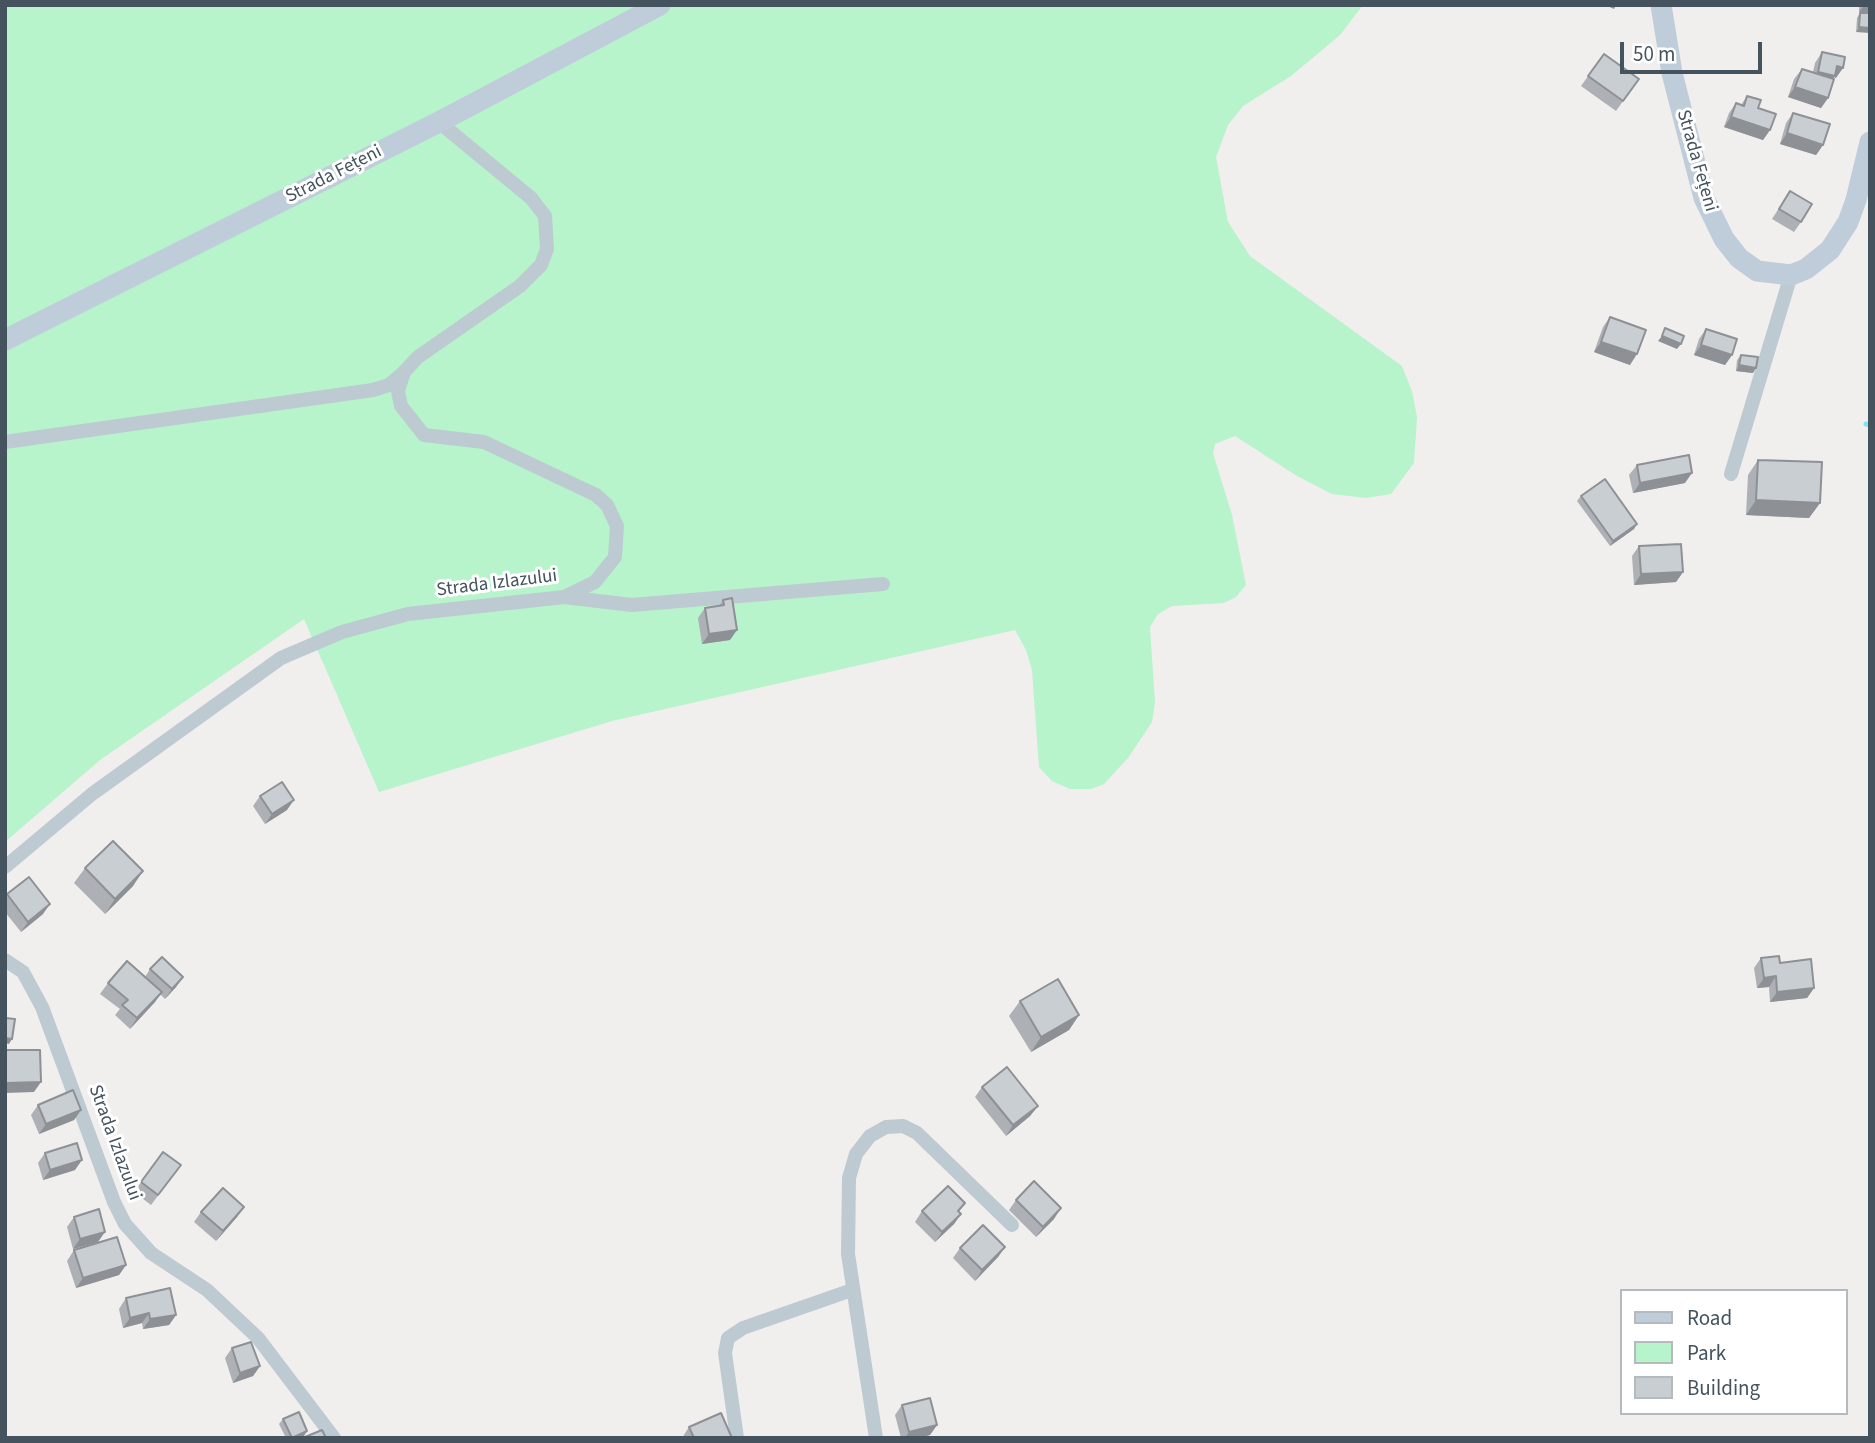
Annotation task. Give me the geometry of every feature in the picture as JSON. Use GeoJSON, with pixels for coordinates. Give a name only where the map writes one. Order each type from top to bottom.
{"type":"FeatureCollection","features":[{"type":"Feature","properties":{"kind":"street","name":"Strada Fețeni"},"geometry":{"type":"LineString","coordinates":[[5,340],[439,122],[660,5]]}},
{"type":"Feature","properties":{"kind":"street","name":"Strada Fețeni"},"geometry":{"type":"LineString","coordinates":[[1661,5],[1672,73],[1695,170],[1714,221],[1739,258],[1757,271],[1791,275]]}},
{"type":"Feature","properties":{"kind":"street"},"geometry":{"type":"LineString","coordinates":[[5,442],[362,392],[389,385],[418,356],[520,285],[541,265],[547,249],[545,216],[531,198],[439,122]]}},
{"type":"Feature","properties":{"kind":"street"},"geometry":{"type":"LineString","coordinates":[[1731,474],[1791,275],[1819,261],[1839,238],[1856,200],[1870,142]]}},
{"type":"Feature","properties":{"kind":"street","name":"Strada Izlazului"},"geometry":{"type":"LineString","coordinates":[[5,867],[92,794],[258,672],[313,642],[408,614],[564,597],[595,582],[615,557],[617,526],[607,505],[566,479],[484,442],[424,435],[401,406],[398,391],[404,372]]}},
{"type":"Feature","properties":{"kind":"street"},"geometry":{"type":"LineString","coordinates":[[564,597],[632,605],[883,584]]}},
{"type":"Feature","properties":{"kind":"street","name":"Strada Izlazului"},"geometry":{"type":"LineString","coordinates":[[5,960],[23,972],[42,1007],[114,1202],[125,1224],[151,1253],[208,1290],[250,1330],[334,1438]]}},
{"type":"Feature","properties":{"kind":"street"},"geometry":{"type":"LineString","coordinates":[[876,1438],[852,1290],[848,1242],[849,1178],[856,1154],[870,1136],[886,1127],[903,1126],[917,1133],[1012,1225]]}},
{"type":"Feature","properties":{"kind":"street"},"geometry":{"type":"LineString","coordinates":[[737,1438],[725,1353],[728,1338],[743,1328],[852,1290]]}},
{"type":"Feature","properties":{"kind":"green space"},"geometry":{"type":"Polygon","coordinates":[[[5,5],[1363,5],[1340,35],[1291,76],[1243,106],[1228,125],[1216,157],[1228,222],[1250,256],[1402,366],[1412,391],[1417,417],[1414,463],[1391,494],[1366,498],[1332,494],[1297,476],[1235,436],[1215,444],[1213,453],[1232,515],[1246,585],[1236,597],[1224,603],[1172,606],[1158,614],[1150,627],[1155,703],[1152,722],[1128,758],[1104,784],[1091,789],[1070,789],[1052,781],[1039,767],[1032,670],[1026,650],[1015,630],[612,721],[379,792],[304,619],[100,760],[5,842],[5,5]]]}},
{"type":"Feature","properties":{"kind":"building"},"geometry":{"type":"Polygon","coordinates":[[[1860,13],[1870,13],[1870,28],[1859,27],[1860,13]]]}},
{"type":"Feature","properties":{"kind":"building"},"geometry":{"type":"Polygon","coordinates":[[[1822,52],[1845,57],[1843,68],[1837,66],[1835,76],[1818,72],[1822,52]]]}},
{"type":"Feature","properties":{"kind":"building"},"geometry":{"type":"Polygon","coordinates":[[[1604,54],[1639,79],[1623,101],[1588,76],[1604,54]]]}},
{"type":"Feature","properties":{"kind":"building"},"geometry":{"type":"Polygon","coordinates":[[[1802,69],[1834,79],[1828,98],[1795,87],[1802,69]]]}},
{"type":"Feature","properties":{"kind":"building"},"geometry":{"type":"Polygon","coordinates":[[[1747,96],[1761,100],[1758,108],[1776,114],[1770,130],[1731,117],[1736,103],[1744,106],[1747,96]]]}},
{"type":"Feature","properties":{"kind":"building"},"geometry":{"type":"Polygon","coordinates":[[[1793,113],[1830,124],[1823,145],[1787,133],[1793,113]]]}},
{"type":"Feature","properties":{"kind":"building"},"geometry":{"type":"Polygon","coordinates":[[[1790,191],[1812,204],[1801,222],[1779,209],[1790,191]]]}},
{"type":"Feature","properties":{"kind":"building"},"geometry":{"type":"Polygon","coordinates":[[[1610,317],[1646,330],[1637,354],[1601,342],[1610,317]]]}},
{"type":"Feature","properties":{"kind":"building"},"geometry":{"type":"Polygon","coordinates":[[[1665,328],[1684,336],[1681,344],[1662,336],[1665,328]]]}},
{"type":"Feature","properties":{"kind":"building"},"geometry":{"type":"Polygon","coordinates":[[[1706,329],[1737,339],[1732,355],[1701,345],[1706,329]]]}},
{"type":"Feature","properties":{"kind":"building"},"geometry":{"type":"Polygon","coordinates":[[[1741,355],[1758,357],[1756,368],[1739,365],[1741,355]]]}},
{"type":"Feature","properties":{"kind":"building"},"geometry":{"type":"Polygon","coordinates":[[[1689,455],[1692,473],[1640,483],[1637,465],[1689,455]]]}},
{"type":"Feature","properties":{"kind":"building"},"geometry":{"type":"Polygon","coordinates":[[[1758,460],[1822,462],[1820,503],[1756,500],[1758,460]]]}},
{"type":"Feature","properties":{"kind":"building"},"geometry":{"type":"Polygon","coordinates":[[[1605,479],[1637,524],[1613,541],[1581,496],[1605,479]]]}},
{"type":"Feature","properties":{"kind":"building"},"geometry":{"type":"Polygon","coordinates":[[[1681,544],[1683,572],[1641,574],[1639,546],[1681,544]]]}},
{"type":"Feature","properties":{"kind":"building"},"geometry":{"type":"Polygon","coordinates":[[[732,598],[737,630],[709,634],[705,608],[724,605],[723,600],[732,598]]]}},
{"type":"Feature","properties":{"kind":"building"},"geometry":{"type":"Polygon","coordinates":[[[282,782],[294,800],[272,814],[260,796],[282,782]]]}},
{"type":"Feature","properties":{"kind":"building"},"geometry":{"type":"Polygon","coordinates":[[[113,841],[143,871],[115,899],[85,868],[113,841]]]}},
{"type":"Feature","properties":{"kind":"building"},"geometry":{"type":"Polygon","coordinates":[[[29,877],[50,904],[28,922],[7,894],[29,877]]]}},
{"type":"Feature","properties":{"kind":"building"},"geometry":{"type":"Polygon","coordinates":[[[1779,956],[1780,963],[1811,959],[1814,988],[1777,992],[1776,976],[1764,978],[1761,958],[1779,956]]]}},
{"type":"Feature","properties":{"kind":"building"},"geometry":{"type":"Polygon","coordinates":[[[162,957],[183,977],[172,989],[150,969],[162,957]]]}},
{"type":"Feature","properties":{"kind":"building"},"geometry":{"type":"Polygon","coordinates":[[[127,961],[162,992],[137,1018],[122,1005],[128,1000],[108,983],[127,961]]]}},
{"type":"Feature","properties":{"kind":"building"},"geometry":{"type":"Polygon","coordinates":[[[1058,979],[1079,1015],[1041,1037],[1020,1001],[1058,979]]]}},
{"type":"Feature","properties":{"kind":"building"},"geometry":{"type":"Polygon","coordinates":[[[5,1018],[15,1019],[12,1039],[5,1038],[5,1018]]]}},
{"type":"Feature","properties":{"kind":"building"},"geometry":{"type":"Polygon","coordinates":[[[5,1050],[40,1050],[41,1082],[6,1083],[5,1050]]]}},
{"type":"Feature","properties":{"kind":"building"},"geometry":{"type":"Polygon","coordinates":[[[1007,1067],[1038,1106],[1013,1125],[982,1087],[1007,1067]]]}},
{"type":"Feature","properties":{"kind":"building"},"geometry":{"type":"Polygon","coordinates":[[[73,1090],[81,1110],[46,1124],[38,1105],[73,1090]]]}},
{"type":"Feature","properties":{"kind":"building"},"geometry":{"type":"Polygon","coordinates":[[[77,1143],[82,1160],[50,1170],[45,1153],[77,1143]]]}},
{"type":"Feature","properties":{"kind":"building"},"geometry":{"type":"Polygon","coordinates":[[[163,1152],[181,1165],[158,1195],[141,1182],[163,1152]]]}},
{"type":"Feature","properties":{"kind":"building"},"geometry":{"type":"Polygon","coordinates":[[[1034,1181],[1061,1208],[1043,1227],[1016,1200],[1034,1181]]]}},
{"type":"Feature","properties":{"kind":"building"},"geometry":{"type":"Polygon","coordinates":[[[948,1186],[965,1203],[958,1211],[961,1214],[942,1232],[922,1211],[948,1186]]]}},
{"type":"Feature","properties":{"kind":"building"},"geometry":{"type":"Polygon","coordinates":[[[223,1188],[244,1207],[223,1231],[201,1212],[223,1188]]]}},
{"type":"Feature","properties":{"kind":"building"},"geometry":{"type":"Polygon","coordinates":[[[99,1209],[105,1232],[80,1239],[74,1217],[99,1209]]]}},
{"type":"Feature","properties":{"kind":"building"},"geometry":{"type":"Polygon","coordinates":[[[983,1225],[1005,1247],[982,1270],[960,1248],[983,1225]]]}},
{"type":"Feature","properties":{"kind":"building"},"geometry":{"type":"Polygon","coordinates":[[[117,1237],[126,1265],[83,1278],[74,1250],[117,1237]]]}},
{"type":"Feature","properties":{"kind":"building"},"geometry":{"type":"Polygon","coordinates":[[[170,1288],[176,1315],[150,1319],[149,1313],[130,1318],[126,1298],[170,1288]]]}},
{"type":"Feature","properties":{"kind":"building"},"geometry":{"type":"Polygon","coordinates":[[[251,1342],[260,1366],[240,1373],[232,1348],[251,1342]]]}},
{"type":"Feature","properties":{"kind":"building"},"geometry":{"type":"Polygon","coordinates":[[[930,1398],[937,1425],[909,1432],[902,1405],[930,1398]]]}},
{"type":"Feature","properties":{"kind":"building"},"geometry":{"type":"Polygon","coordinates":[[[299,1412],[307,1431],[292,1438],[283,1419],[299,1412]]]}},
{"type":"Feature","properties":{"kind":"building"},"geometry":{"type":"Polygon","coordinates":[[[721,1413],[732,1438],[694,1438],[689,1427],[721,1413]]]}},
{"type":"Feature","properties":{"kind":"building"},"geometry":{"type":"Polygon","coordinates":[[[322,1430],[326,1438],[305,1437],[322,1430]]]}},
{"type":"Feature","properties":{"kind":"waterway"},"geometry":{"type":"LineString","coordinates":[[1866,424],[1870,425]]}}]}
